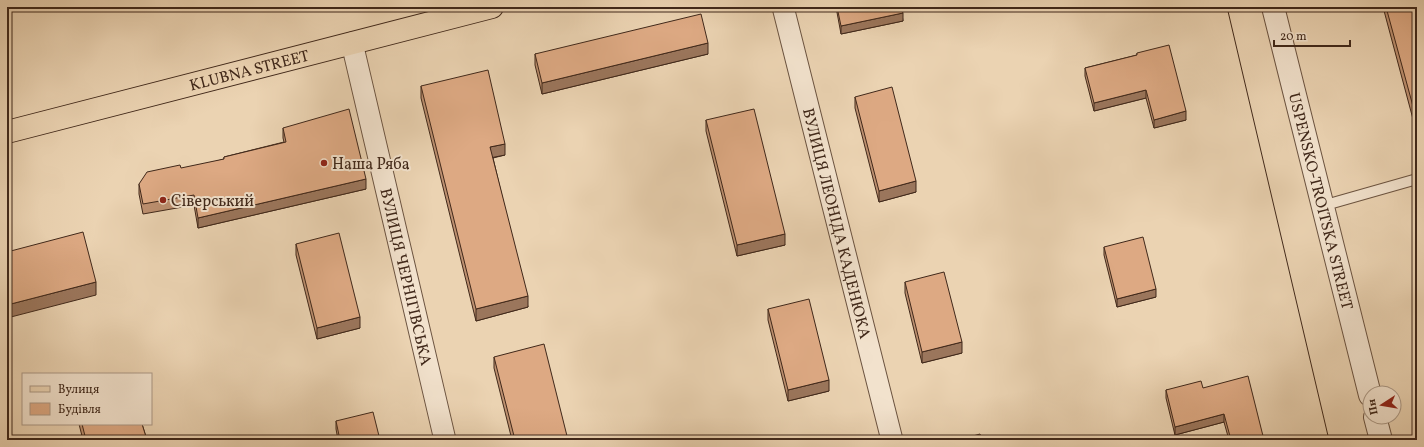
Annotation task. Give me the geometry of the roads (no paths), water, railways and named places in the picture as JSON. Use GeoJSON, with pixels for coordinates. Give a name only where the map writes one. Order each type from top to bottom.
{"type":"FeatureCollection","features":[{"type":"Feature","properties":{"kind":"main road","name":"KLUBNA STREET"},"geometry":{"type":"LineString","coordinates":[[7,132],[492,7]]}},
{"type":"Feature","properties":{"kind":"street","name":"ВУЛИЦЯ ЛЕОНІДА КАДЕНЮКА"},"geometry":{"type":"LineString","coordinates":[[783,7],[892,440]]}},
{"type":"Feature","properties":{"kind":"street","name":"USPENSKO-TROITSKA STREET"},"geometry":{"type":"LineString","coordinates":[[1273,7],[1367,385]]}},
{"type":"Feature","properties":{"kind":"street","name":"ВУЛИЦЯ ЧЕРНІГІВСЬКА"},"geometry":{"type":"LineString","coordinates":[[352,43],[445,440]]}},
{"type":"Feature","properties":{"kind":"street"},"geometry":{"type":"LineString","coordinates":[[1377,425],[1381,440]]}},
{"type":"Feature","properties":{"kind":"lane"},"geometry":{"type":"LineString","coordinates":[[1322,206],[1417,179]]}},
{"type":"Feature","properties":{"kind":"tram line"},"geometry":{"type":"LineString","coordinates":[[1227,7],[1329,440]]}},
{"type":"Feature","properties":{"kind":"place","name":"Наша Ряба"},"geometry":{"type":"Point","coordinates":[324,163]}},
{"type":"Feature","properties":{"kind":"place","name":"Сіверський"},"geometry":{"type":"Point","coordinates":[163,200]}}]}
